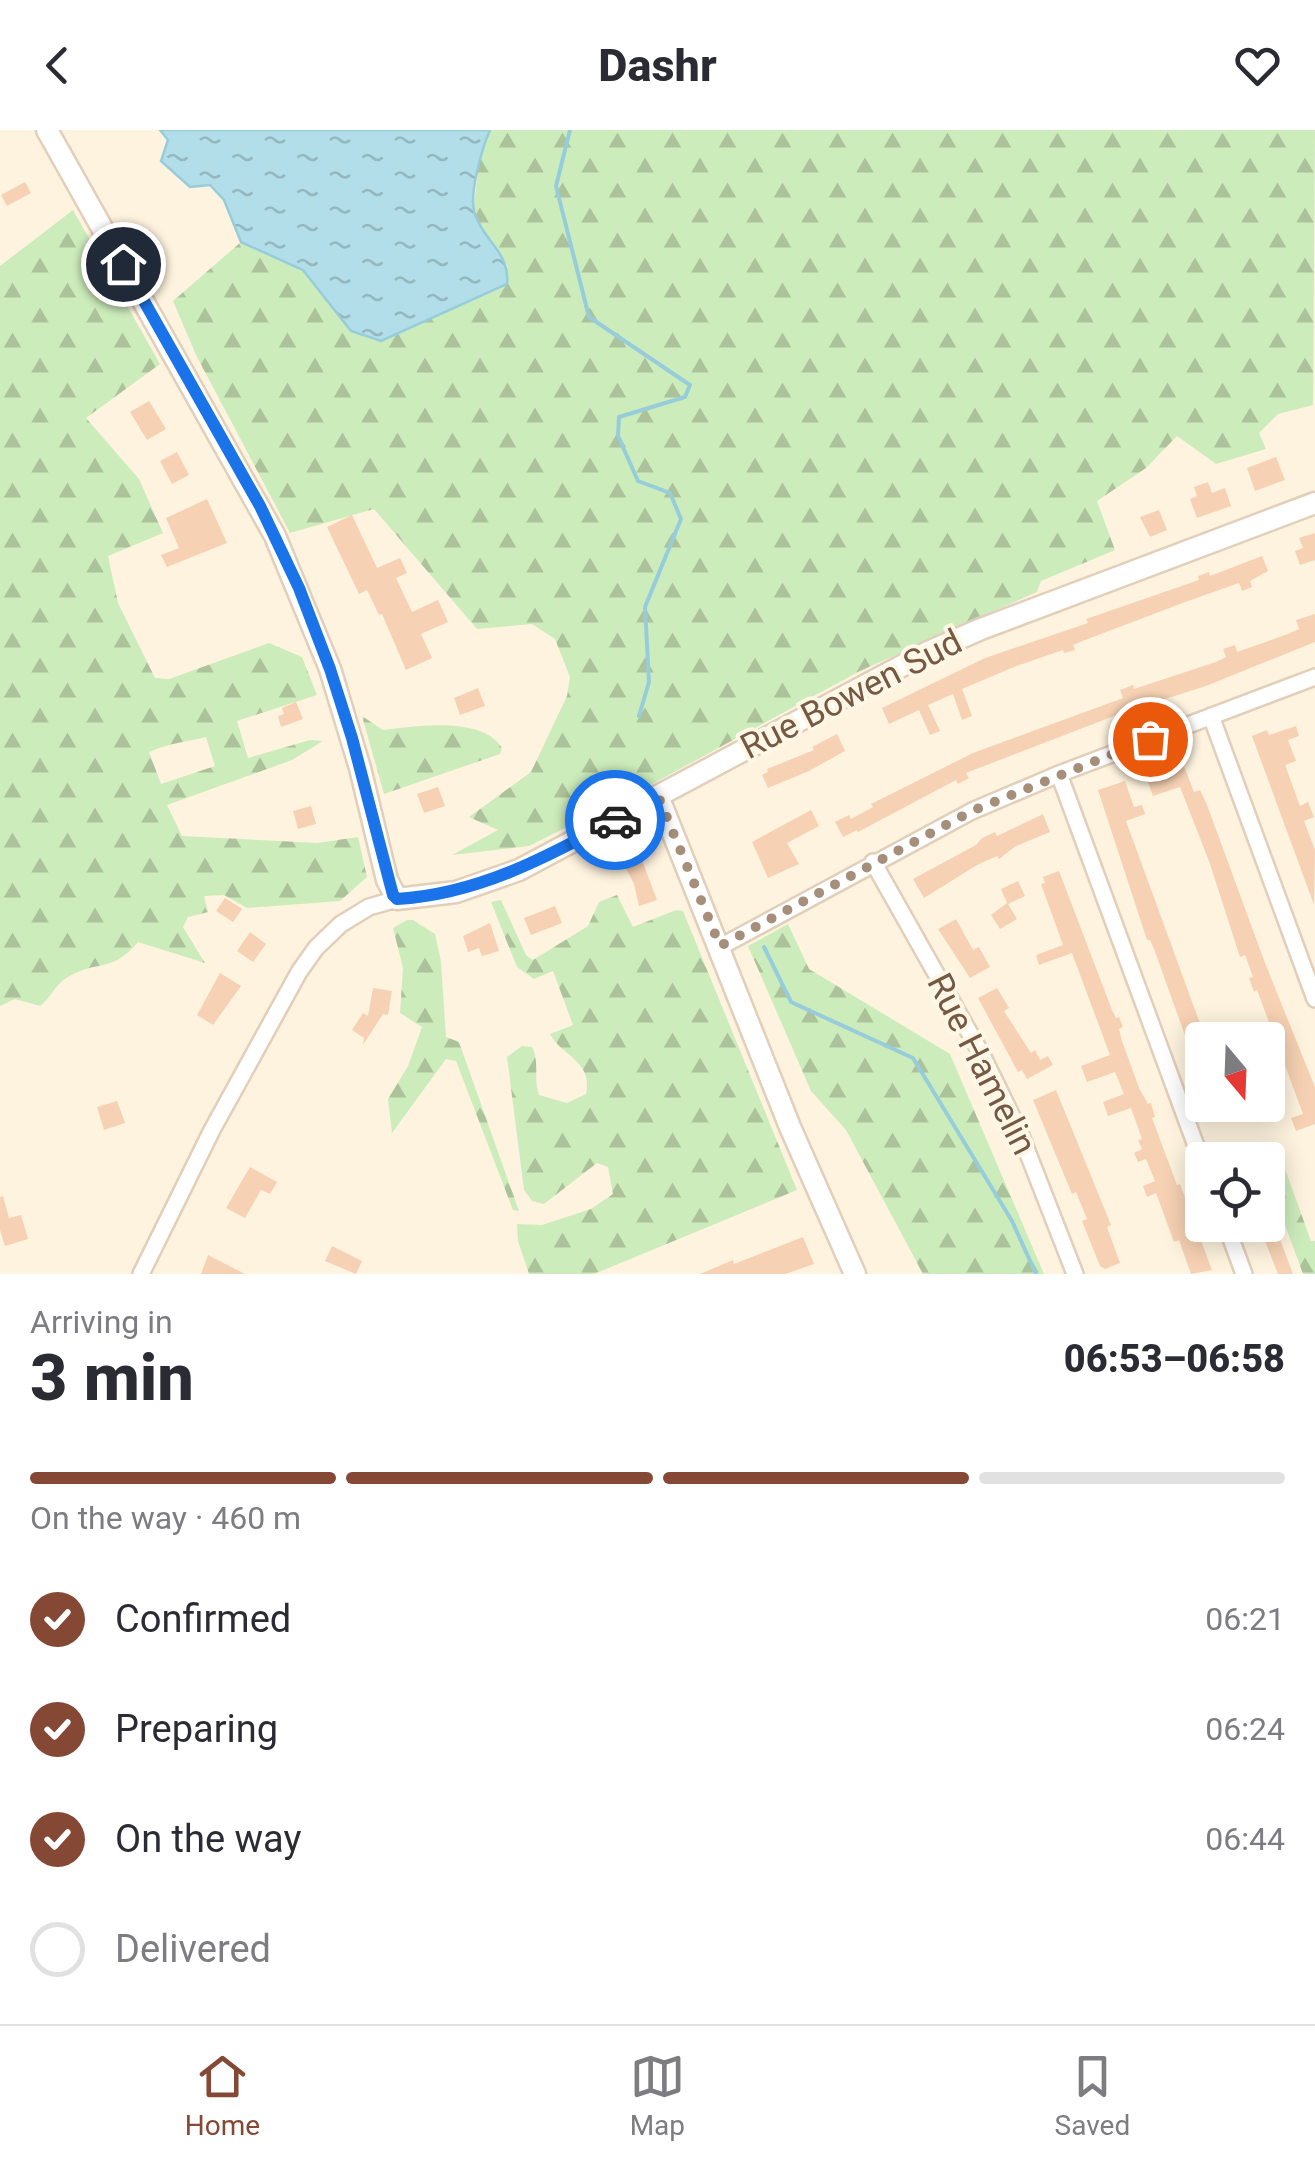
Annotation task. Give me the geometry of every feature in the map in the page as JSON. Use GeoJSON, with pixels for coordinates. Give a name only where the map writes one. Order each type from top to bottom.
{"type":"FeatureCollection","features":[{"type":"Feature","properties":{"kind":"street"},"geometry":{"type":"LineString","coordinates":[[47,130],[271,526],[330,669],[360,768],[387,880],[397,899],[369,907],[342,924],[298,972],[212,1130],[141,1274]]}},
{"type":"Feature","properties":{"kind":"street","name":"Rue Bowen Sud"},"geometry":{"type":"LineString","coordinates":[[397,899],[456,892],[519,870],[869,680],[940,647],[1315,503]]}},
{"type":"Feature","properties":{"kind":"street"},"geometry":{"type":"LineString","coordinates":[[720,946],[972,811],[1315,677]]}},
{"type":"Feature","properties":{"kind":"street"},"geometry":{"type":"LineString","coordinates":[[1211,716],[1315,999]]}},
{"type":"Feature","properties":{"kind":"street"},"geometry":{"type":"LineString","coordinates":[[1059,774],[1195,1142]]}},
{"type":"Feature","properties":{"kind":"street"},"geometry":{"type":"LineString","coordinates":[[658,796],[853,1274]]}},
{"type":"Feature","properties":{"kind":"street","name":"Rue Hamelin"},"geometry":{"type":"LineString","coordinates":[[873,862],[982,1054],[1020,1133],[1074,1274]]}},
{"type":"Feature","properties":{"kind":"street"},"geometry":{"type":"LineString","coordinates":[[1232,1242],[1244,1274]]}},
{"type":"Feature","properties":{"kind":"green space"},"geometry":{"type":"Polygon","coordinates":[[[490,130],[1315,130],[1313,405],[1278,414],[1259,433],[1266,449],[1216,464],[1177,436],[1146,468],[1097,501],[1115,550],[1041,581],[1037,592],[860,671],[529,846],[452,855],[498,830],[469,817],[531,772],[567,696],[570,677],[555,639],[532,624],[477,629],[374,509],[290,533],[196,355],[173,301],[241,242],[303,270],[351,331],[508,267],[473,212],[480,153],[490,130]]]}},
{"type":"Feature","properties":{"kind":"green space"},"geometry":{"type":"Polygon","coordinates":[[[73,210],[160,364],[86,418],[139,479],[163,533],[108,556],[118,603],[155,678],[169,679],[269,643],[302,657],[317,695],[237,721],[248,758],[310,740],[323,741],[292,760],[167,805],[182,836],[317,843],[358,837],[367,877],[340,901],[247,908],[224,895],[204,896],[208,912],[188,917],[183,927],[205,963],[138,942],[120,958],[64,980],[40,1006],[15,999],[0,1006],[0,266],[73,210]],[[206,737],[149,752],[161,784],[215,766],[206,737]]]}},
{"type":"Feature","properties":{"kind":"green space"},"geometry":{"type":"Polygon","coordinates":[[[362,716],[383,730],[465,727],[493,738],[502,748],[500,754],[384,794],[362,716]]]}},
{"type":"Feature","properties":{"kind":"green space"},"geometry":{"type":"Polygon","coordinates":[[[617,895],[633,927],[676,910],[683,911],[797,1190],[594,1274],[529,1274],[517,1224],[542,1225],[591,1209],[613,1194],[608,1167],[597,1163],[544,1204],[532,1201],[524,1190],[507,1057],[522,1046],[532,1047],[539,1095],[567,1103],[586,1094],[587,1083],[581,1066],[550,1034],[573,1025],[553,971],[534,979],[517,967],[491,902],[501,900],[526,955],[533,960],[588,926],[599,902],[617,895]]]}},
{"type":"Feature","properties":{"kind":"green space"},"geometry":{"type":"Polygon","coordinates":[[[407,920],[435,934],[446,1037],[459,1042],[519,1211],[513,1210],[456,1061],[446,1059],[392,1133],[388,1099],[408,1066],[422,1027],[400,1013],[403,968],[393,928],[407,920]]]}},
{"type":"Feature","properties":{"kind":"green space"},"geometry":{"type":"Polygon","coordinates":[[[788,924],[809,969],[950,1054],[1044,1274],[923,1274],[846,1130],[811,1091],[748,946],[788,924]]]}},
{"type":"Feature","properties":{"kind":"green space"},"geometry":{"type":"Polygon","coordinates":[[[1285,1169],[1311,1241],[1315,1241],[1315,1274],[1303,1274],[1285,1225],[1285,1169]]]}},
{"type":"Feature","properties":{"kind":"water"},"geometry":{"type":"Polygon","coordinates":[[[160,130],[490,130],[477,172],[473,206],[479,224],[505,264],[507,284],[381,341],[351,331],[303,270],[241,242],[224,200],[210,185],[190,187],[161,161],[168,140],[160,130]]]}},
{"type":"Feature","properties":{"kind":"building"},"geometry":{"type":"Polygon","coordinates":[[[25,182],[31,193],[7,206],[1,195],[25,182]]]}},
{"type":"Feature","properties":{"kind":"building"},"geometry":{"type":"Polygon","coordinates":[[[149,401],[166,429],[147,440],[130,412],[149,401]]]}},
{"type":"Feature","properties":{"kind":"building"},"geometry":{"type":"Polygon","coordinates":[[[177,452],[189,475],[172,484],[160,461],[177,452]]]}},
{"type":"Feature","properties":{"kind":"building"},"geometry":{"type":"Polygon","coordinates":[[[1276,457],[1285,480],[1255,491],[1247,468],[1276,457]]]}},
{"type":"Feature","properties":{"kind":"building"},"geometry":{"type":"Polygon","coordinates":[[[1208,482],[1212,493],[1225,488],[1231,506],[1197,518],[1190,499],[1197,496],[1194,487],[1208,482]]]}},
{"type":"Feature","properties":{"kind":"building"},"geometry":{"type":"Polygon","coordinates":[[[207,499],[227,543],[167,567],[161,555],[179,548],[166,518],[207,499]]]}},
{"type":"Feature","properties":{"kind":"building"},"geometry":{"type":"Polygon","coordinates":[[[1159,510],[1167,530],[1150,537],[1140,517],[1159,510]]]}},
{"type":"Feature","properties":{"kind":"building"},"geometry":{"type":"Polygon","coordinates":[[[352,515],[377,568],[400,558],[407,573],[396,578],[412,612],[438,600],[448,622],[421,634],[432,658],[406,670],[382,614],[379,615],[367,590],[359,594],[327,527],[352,515]]]}},
{"type":"Feature","properties":{"kind":"building"},"geometry":{"type":"Polygon","coordinates":[[[1315,533],[1315,560],[1300,565],[1295,551],[1303,548],[1299,538],[1315,533]]]}},
{"type":"Feature","properties":{"kind":"building"},"geometry":{"type":"Polygon","coordinates":[[[1262,556],[1268,571],[1250,581],[1252,587],[1242,591],[1239,583],[1085,640],[1073,645],[1075,650],[1063,650],[962,689],[972,716],[962,720],[953,694],[928,705],[940,731],[930,735],[919,710],[889,724],[882,708],[985,658],[1088,623],[1086,619],[1199,580],[1198,576],[1209,572],[1210,576],[1262,556]]]}},
{"type":"Feature","properties":{"kind":"building"},"geometry":{"type":"Polygon","coordinates":[[[1315,614],[1315,642],[966,773],[969,778],[958,784],[956,780],[858,832],[843,837],[835,822],[849,815],[851,819],[873,807],[871,804],[973,753],[1123,698],[1120,690],[1133,685],[1134,689],[1216,662],[1226,657],[1223,649],[1235,645],[1237,652],[1288,634],[1299,629],[1296,620],[1315,614]]]}},
{"type":"Feature","properties":{"kind":"building"},"geometry":{"type":"Polygon","coordinates":[[[478,688],[485,706],[460,715],[454,698],[478,688]]]}},
{"type":"Feature","properties":{"kind":"building"},"geometry":{"type":"Polygon","coordinates":[[[296,702],[303,719],[281,727],[278,716],[284,714],[282,708],[296,702]]]}},
{"type":"Feature","properties":{"kind":"building"},"geometry":{"type":"Polygon","coordinates":[[[1296,726],[1299,736],[1288,740],[1296,761],[1285,765],[1300,806],[1308,802],[1314,817],[1304,821],[1315,850],[1314,905],[1252,736],[1296,726]]]}},
{"type":"Feature","properties":{"kind":"building"},"geometry":{"type":"Polygon","coordinates":[[[837,734],[845,751],[768,788],[762,775],[767,769],[814,750],[812,747],[837,734]]]}},
{"type":"Feature","properties":{"kind":"building"},"geometry":{"type":"Polygon","coordinates":[[[1182,761],[1194,792],[1200,790],[1315,1087],[1315,1124],[1296,1131],[1291,1118],[1303,1114],[1285,1065],[1285,1022],[1269,1022],[1257,990],[1254,992],[1249,978],[1253,977],[1245,955],[1240,957],[1180,787],[1153,796],[1145,774],[1182,761]]]}},
{"type":"Feature","properties":{"kind":"building"},"geometry":{"type":"Polygon","coordinates":[[[1125,781],[1134,807],[1142,805],[1145,814],[1126,821],[1199,1022],[1185,1022],[1185,1035],[1154,949],[1147,940],[1098,790],[1125,781]]]}},
{"type":"Feature","properties":{"kind":"building"},"geometry":{"type":"Polygon","coordinates":[[[438,787],[445,806],[424,813],[417,794],[438,787]]]}},
{"type":"Feature","properties":{"kind":"building"},"geometry":{"type":"Polygon","coordinates":[[[311,806],[316,824],[298,829],[293,811],[311,806]]]}},
{"type":"Feature","properties":{"kind":"building"},"geometry":{"type":"Polygon","coordinates":[[[811,810],[819,826],[787,843],[799,864],[768,878],[752,842],[811,810]]]}},
{"type":"Feature","properties":{"kind":"building"},"geometry":{"type":"Polygon","coordinates":[[[1043,814],[1050,832],[1016,846],[999,859],[997,856],[977,865],[924,898],[913,879],[982,838],[995,832],[997,836],[1043,814]]]}},
{"type":"Feature","properties":{"kind":"building"},"geometry":{"type":"Polygon","coordinates":[[[641,841],[649,857],[642,860],[657,900],[639,906],[634,884],[618,853],[641,841]]]}},
{"type":"Feature","properties":{"kind":"building"},"geometry":{"type":"Polygon","coordinates":[[[1059,871],[1112,1010],[1123,1027],[1119,1029],[1122,1041],[1139,1088],[1151,1103],[1155,1117],[1152,1118],[1185,1197],[1185,1242],[1202,1242],[1212,1270],[1191,1274],[1156,1193],[1147,1197],[1143,1186],[1155,1181],[1146,1159],[1138,1162],[1134,1153],[1142,1149],[1138,1140],[1142,1139],[1131,1108],[1108,1116],[1103,1102],[1124,1094],[1115,1072],[1087,1082],[1081,1066],[1110,1055],[1072,953],[1039,965],[1036,955],[1063,945],[1041,884],[1045,883],[1043,877],[1059,871]]]}},
{"type":"Feature","properties":{"kind":"building"},"geometry":{"type":"Polygon","coordinates":[[[1018,881],[1025,896],[1008,904],[1017,919],[1000,929],[991,915],[1007,903],[1001,889],[1018,881]]]}},
{"type":"Feature","properties":{"kind":"building"},"geometry":{"type":"Polygon","coordinates":[[[225,898],[242,909],[233,922],[216,911],[225,898]]]}},
{"type":"Feature","properties":{"kind":"building"},"geometry":{"type":"Polygon","coordinates":[[[555,906],[562,923],[531,935],[524,918],[555,906]]]}},
{"type":"Feature","properties":{"kind":"building"},"geometry":{"type":"Polygon","coordinates":[[[956,919],[973,950],[979,947],[990,967],[970,978],[938,929],[956,919]]]}},
{"type":"Feature","properties":{"kind":"building"},"geometry":{"type":"Polygon","coordinates":[[[490,923],[499,951],[482,956],[479,948],[468,952],[463,936],[490,923]]]}},
{"type":"Feature","properties":{"kind":"building"},"geometry":{"type":"Polygon","coordinates":[[[250,932],[266,944],[253,962],[237,951],[250,932]]]}},
{"type":"Feature","properties":{"kind":"building"},"geometry":{"type":"Polygon","coordinates":[[[220,973],[241,986],[213,1025],[197,1015],[220,973]]]}},
{"type":"Feature","properties":{"kind":"building"},"geometry":{"type":"Polygon","coordinates":[[[373,988],[392,991],[388,1015],[383,1014],[363,1045],[364,1038],[352,1030],[363,1013],[368,1016],[373,988]]]}},
{"type":"Feature","properties":{"kind":"building"},"geometry":{"type":"Polygon","coordinates":[[[997,988],[1009,1008],[1004,1011],[1031,1053],[1035,1050],[1040,1060],[1048,1056],[1053,1065],[1027,1079],[1022,1070],[1018,1072],[978,998],[997,988]]]}},
{"type":"Feature","properties":{"kind":"building"},"geometry":{"type":"Polygon","coordinates":[[[1056,1090],[1111,1225],[1107,1227],[1120,1263],[1105,1269],[1100,1266],[1082,1221],[1087,1219],[1076,1192],[1072,1194],[1033,1100],[1056,1090]]]}},
{"type":"Feature","properties":{"kind":"building"},"geometry":{"type":"Polygon","coordinates":[[[117,1101],[125,1123],[104,1130],[97,1107],[117,1101]]]}},
{"type":"Feature","properties":{"kind":"building"},"geometry":{"type":"Polygon","coordinates":[[[250,1167],[277,1182],[270,1194],[261,1190],[245,1218],[226,1208],[250,1167]]]}},
{"type":"Feature","properties":{"kind":"building"},"geometry":{"type":"Polygon","coordinates":[[[3,1196],[9,1218],[21,1215],[28,1239],[5,1246],[0,1230],[3,1196]]]}},
{"type":"Feature","properties":{"kind":"building"},"geometry":{"type":"Polygon","coordinates":[[[803,1237],[814,1264],[785,1274],[700,1274],[733,1260],[734,1264],[803,1237]]]}},
{"type":"Feature","properties":{"kind":"building"},"geometry":{"type":"Polygon","coordinates":[[[1265,1242],[1281,1242],[1293,1274],[1278,1274],[1265,1242]]]}},
{"type":"Feature","properties":{"kind":"building"},"geometry":{"type":"Polygon","coordinates":[[[332,1246],[362,1261],[356,1274],[325,1261],[332,1246]]]}},
{"type":"Feature","properties":{"kind":"building"},"geometry":{"type":"Polygon","coordinates":[[[208,1255],[245,1274],[201,1274],[208,1255]]]}},
{"type":"Feature","properties":{"kind":"waterway"},"geometry":{"type":"LineString","coordinates":[[570,130],[556,186],[589,317],[690,385],[685,397],[619,417],[618,436],[638,481],[670,493],[681,519],[645,607],[649,682],[639,716]]}},
{"type":"Feature","properties":{"kind":"waterway"},"geometry":{"type":"LineString","coordinates":[[764,947],[791,1002],[913,1058],[1012,1221],[1036,1274]]}},
{"type":"Feature","properties":{"kind":"way so far"},"geometry":{"type":"LineString","coordinates":[[615,820],[658,796],[720,946],[972,811],[1150,739]]}},
{"type":"Feature","properties":{"kind":"route"},"geometry":{"type":"LineString","coordinates":[[123,264],[271,526],[299,588],[352,738],[393,895],[397,899],[418,898],[472,887],[549,856],[615,820]]}}]}
